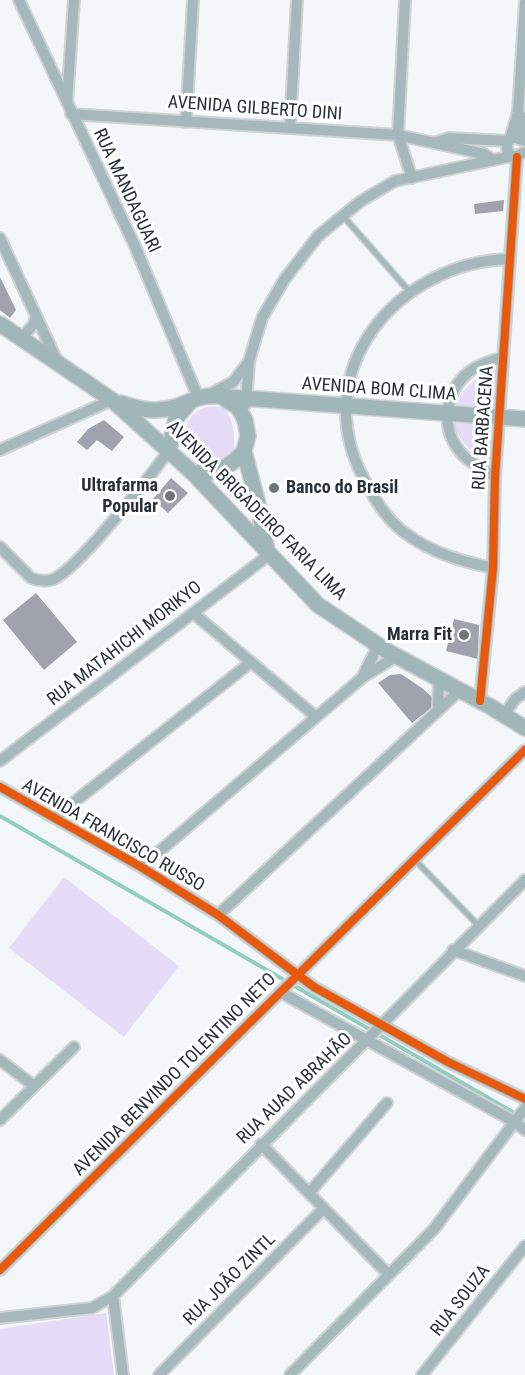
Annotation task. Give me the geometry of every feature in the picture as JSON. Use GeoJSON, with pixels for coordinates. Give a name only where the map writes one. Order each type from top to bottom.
{"type":"FeatureCollection","features":[{"type":"Feature","properties":{"kind":"main road","name":"AVENIDA BRIGADEIRO FARIA LIMA"},"geometry":{"type":"LineString","coordinates":[[0,324],[112,400],[169,450],[318,605],[378,645],[525,728]]}},
{"type":"Feature","properties":{"kind":"main road","name":"AVENIDA BOM CLIMA"},"geometry":{"type":"LineString","coordinates":[[112,400],[151,411],[199,398],[224,398],[525,419]]}},
{"type":"Feature","properties":{"kind":"main road"},"geometry":{"type":"LineString","coordinates":[[169,450],[176,418],[199,398]]}},
{"type":"Feature","properties":{"kind":"main road"},"geometry":{"type":"LineString","coordinates":[[224,398],[238,407],[245,420],[248,436],[244,451],[268,553]]}},
{"type":"Feature","properties":{"kind":"main road"},"geometry":{"type":"LineString","coordinates":[[245,420],[252,410],[266,401]]}},
{"type":"Feature","properties":{"kind":"main road"},"geometry":{"type":"LineString","coordinates":[[193,473],[216,471],[227,467],[244,451]]}},
{"type":"Feature","properties":{"kind":"street","name":"RUA MANDAGUARI"},"geometry":{"type":"LineString","coordinates":[[19,0],[134,244],[199,398]]}},
{"type":"Feature","properties":{"kind":"street"},"geometry":{"type":"LineString","coordinates":[[69,110],[74,0]]}},
{"type":"Feature","properties":{"kind":"street"},"geometry":{"type":"LineString","coordinates":[[186,122],[194,0]]}},
{"type":"Feature","properties":{"kind":"street"},"geometry":{"type":"LineString","coordinates":[[290,128],[297,0]]}},
{"type":"Feature","properties":{"kind":"street"},"geometry":{"type":"LineString","coordinates":[[405,0],[398,135],[411,178]]}},
{"type":"Feature","properties":{"kind":"street"},"geometry":{"type":"LineString","coordinates":[[509,140],[518,112],[525,3]]}},
{"type":"Feature","properties":{"kind":"street","name":"AVENIDA GILBERTO DINI"},"geometry":{"type":"LineString","coordinates":[[69,110],[186,122],[398,135],[484,154],[493,160]]}},
{"type":"Feature","properties":{"kind":"street"},"geometry":{"type":"LineString","coordinates":[[518,112],[521,117],[524,140]]}},
{"type":"Feature","properties":{"kind":"street","name":"AVENIDA GILBERTO DINI"},"geometry":{"type":"LineString","coordinates":[[436,142],[449,138],[509,140],[517,136],[524,140]]}},
{"type":"Feature","properties":{"kind":"street","name":"RUA BARBACENA"},"geometry":{"type":"LineString","coordinates":[[480,701],[493,568],[495,477],[518,155],[507,151],[509,140]]}},
{"type":"Feature","properties":{"kind":"street"},"geometry":{"type":"LineString","coordinates":[[245,420],[249,361],[262,318],[284,280],[318,236],[394,181],[518,155]]}},
{"type":"Feature","properties":{"kind":"street"},"geometry":{"type":"LineString","coordinates":[[0,238],[59,366]]}},
{"type":"Feature","properties":{"kind":"street"},"geometry":{"type":"LineString","coordinates":[[493,568],[450,559],[431,550],[404,532],[381,511],[356,465],[350,444],[346,407],[353,367],[364,341],[377,322],[409,291],[452,269],[493,260],[510,259]]}},
{"type":"Feature","properties":{"kind":"street"},"geometry":{"type":"LineString","coordinates":[[21,339],[34,324],[36,315]]}},
{"type":"Feature","properties":{"kind":"street"},"geometry":{"type":"LineString","coordinates":[[495,477],[463,455],[451,435],[447,414],[451,393],[470,371],[503,357]]}},
{"type":"Feature","properties":{"kind":"street"},"geometry":{"type":"LineString","coordinates":[[199,398],[233,381],[249,361]]}},
{"type":"Feature","properties":{"kind":"street"},"geometry":{"type":"LineString","coordinates":[[0,450],[112,400]]}},
{"type":"Feature","properties":{"kind":"street"},"geometry":{"type":"LineString","coordinates":[[0,547],[31,578],[38,581],[54,579],[76,561],[169,450]]}},
{"type":"Feature","properties":{"kind":"street","name":"RUA MATAHICHI MORIKYO"},"geometry":{"type":"LineString","coordinates":[[0,761],[268,553]]}},
{"type":"Feature","properties":{"kind":"street"},"geometry":{"type":"LineString","coordinates":[[193,613],[315,716]]}},
{"type":"Feature","properties":{"kind":"street"},"geometry":{"type":"LineString","coordinates":[[363,676],[378,645]]}},
{"type":"Feature","properties":{"kind":"street"},"geometry":{"type":"LineString","coordinates":[[141,867],[363,676],[397,656]]}},
{"type":"Feature","properties":{"kind":"street"},"geometry":{"type":"LineString","coordinates":[[54,818],[250,663]]}},
{"type":"Feature","properties":{"kind":"street"},"geometry":{"type":"LineString","coordinates":[[438,710],[439,679]]}},
{"type":"Feature","properties":{"kind":"street"},"geometry":{"type":"LineString","coordinates":[[218,915],[459,691]]}},
{"type":"Feature","properties":{"kind":"street"},"geometry":{"type":"LineString","coordinates":[[504,715],[515,699],[525,692]]}},
{"type":"Feature","properties":{"kind":"street","name":"AVENIDA BENVINDO TOLENTINO NETO"},"geometry":{"type":"LineString","coordinates":[[0,1270],[525,750]]}},
{"type":"Feature","properties":{"kind":"street","name":"AVENIDA FRANCISCO RUSSO"},"geometry":{"type":"LineString","coordinates":[[0,787],[141,867],[218,915],[295,977],[448,1062],[525,1099]]}},
{"type":"Feature","properties":{"kind":"street","name":"RUA AUAD ABRAHÃO"},"geometry":{"type":"LineString","coordinates":[[113,1296],[261,1144],[369,1039],[453,950],[525,880]]}},
{"type":"Feature","properties":{"kind":"street"},"geometry":{"type":"LineString","coordinates":[[453,950],[525,976]]}},
{"type":"Feature","properties":{"kind":"street"},"geometry":{"type":"LineString","coordinates":[[282,990],[369,1039],[520,1115],[525,1130]]}},
{"type":"Feature","properties":{"kind":"street"},"geometry":{"type":"LineString","coordinates":[[0,1120],[74,1047]]}},
{"type":"Feature","properties":{"kind":"street"},"geometry":{"type":"LineString","coordinates":[[0,1060],[34,1086]]}},
{"type":"Feature","properties":{"kind":"street"},"geometry":{"type":"LineString","coordinates":[[309,1193],[387,1103]]}},
{"type":"Feature","properties":{"kind":"street"},"geometry":{"type":"LineString","coordinates":[[290,1375],[434,1229],[520,1115]]}},
{"type":"Feature","properties":{"kind":"street"},"geometry":{"type":"LineString","coordinates":[[261,1144],[389,1275]]}},
{"type":"Feature","properties":{"kind":"street","name":"RUA JOÃO ZINTL"},"geometry":{"type":"LineString","coordinates":[[159,1375],[324,1208]]}},
{"type":"Feature","properties":{"kind":"street","name":"RUA SOUZA"},"geometry":{"type":"LineString","coordinates":[[422,1375],[525,1246]]}},
{"type":"Feature","properties":{"kind":"street"},"geometry":{"type":"LineString","coordinates":[[0,1318],[92,1308],[113,1296],[123,1375]]}},
{"type":"Feature","properties":{"kind":"lane"},"geometry":{"type":"LineString","coordinates":[[343,216],[409,291]]}},
{"type":"Feature","properties":{"kind":"lane"},"geometry":{"type":"LineString","coordinates":[[414,859],[478,926]]}},
{"type":"Feature","properties":{"kind":"shaded area"},"geometry":{"type":"Polygon","coordinates":[[[499,364],[491,462],[472,451],[464,443],[458,434],[454,414],[456,404],[466,388],[499,364]]]}},
{"type":"Feature","properties":{"kind":"shaded area"},"geometry":{"type":"Polygon","coordinates":[[[223,406],[230,417],[233,430],[233,456],[217,464],[204,465],[194,461],[188,453],[185,442],[185,431],[189,421],[196,412],[205,407],[223,406]]]}},
{"type":"Feature","properties":{"kind":"shaded area"},"geometry":{"type":"Polygon","coordinates":[[[64,877],[179,966],[124,1037],[9,948],[64,877]]]}},
{"type":"Feature","properties":{"kind":"shaded area"},"geometry":{"type":"Polygon","coordinates":[[[106,1313],[114,1375],[0,1375],[0,1329],[106,1313]]]}},
{"type":"Feature","properties":{"kind":"building"},"geometry":{"type":"Polygon","coordinates":[[[504,200],[503,211],[475,214],[474,204],[504,200]]]}},
{"type":"Feature","properties":{"kind":"building"},"geometry":{"type":"Polygon","coordinates":[[[0,277],[16,310],[10,318],[0,310],[0,277]]]}},
{"type":"Feature","properties":{"kind":"building"},"geometry":{"type":"Polygon","coordinates":[[[104,420],[124,437],[112,451],[97,440],[87,450],[77,442],[88,429],[104,420]]]}},
{"type":"Feature","properties":{"kind":"building","name":"Ultrafarma Popular"},"geometry":{"type":"Polygon","coordinates":[[[171,478],[188,493],[168,513],[153,499],[171,478]]]}},
{"type":"Feature","properties":{"kind":"building"},"geometry":{"type":"Polygon","coordinates":[[[36,593],[77,642],[44,670],[3,620],[36,593]]]}},
{"type":"Feature","properties":{"kind":"building"},"geometry":{"type":"Polygon","coordinates":[[[454,619],[479,625],[478,659],[446,651],[454,619]]]}},
{"type":"Feature","properties":{"kind":"building"},"geometry":{"type":"Polygon","coordinates":[[[401,674],[433,698],[431,708],[412,723],[378,683],[390,675],[401,674]]]}},
{"type":"Feature","properties":{"kind":"waterway"},"geometry":{"type":"LineString","coordinates":[[0,816],[525,1119]]}},
{"type":"Feature","properties":{"kind":"cycle path"},"geometry":{"type":"LineString","coordinates":[[480,701],[493,568],[495,477],[517,157]]}},
{"type":"Feature","properties":{"kind":"cycle path"},"geometry":{"type":"LineString","coordinates":[[0,1270],[525,750]]}},
{"type":"Feature","properties":{"kind":"cycle path"},"geometry":{"type":"LineString","coordinates":[[0,787],[141,867],[218,915],[314,987],[448,1062],[525,1099]]}},
{"type":"Feature","properties":{"kind":"place","name":"Banco do Brasil"},"geometry":{"type":"Point","coordinates":[274,488]}},
{"type":"Feature","properties":{"kind":"place","name":"Ultrafarma Popular"},"geometry":{"type":"Point","coordinates":[170,496]}},
{"type":"Feature","properties":{"kind":"place","name":"Marra Fit"},"geometry":{"type":"Point","coordinates":[464,635]}}]}
